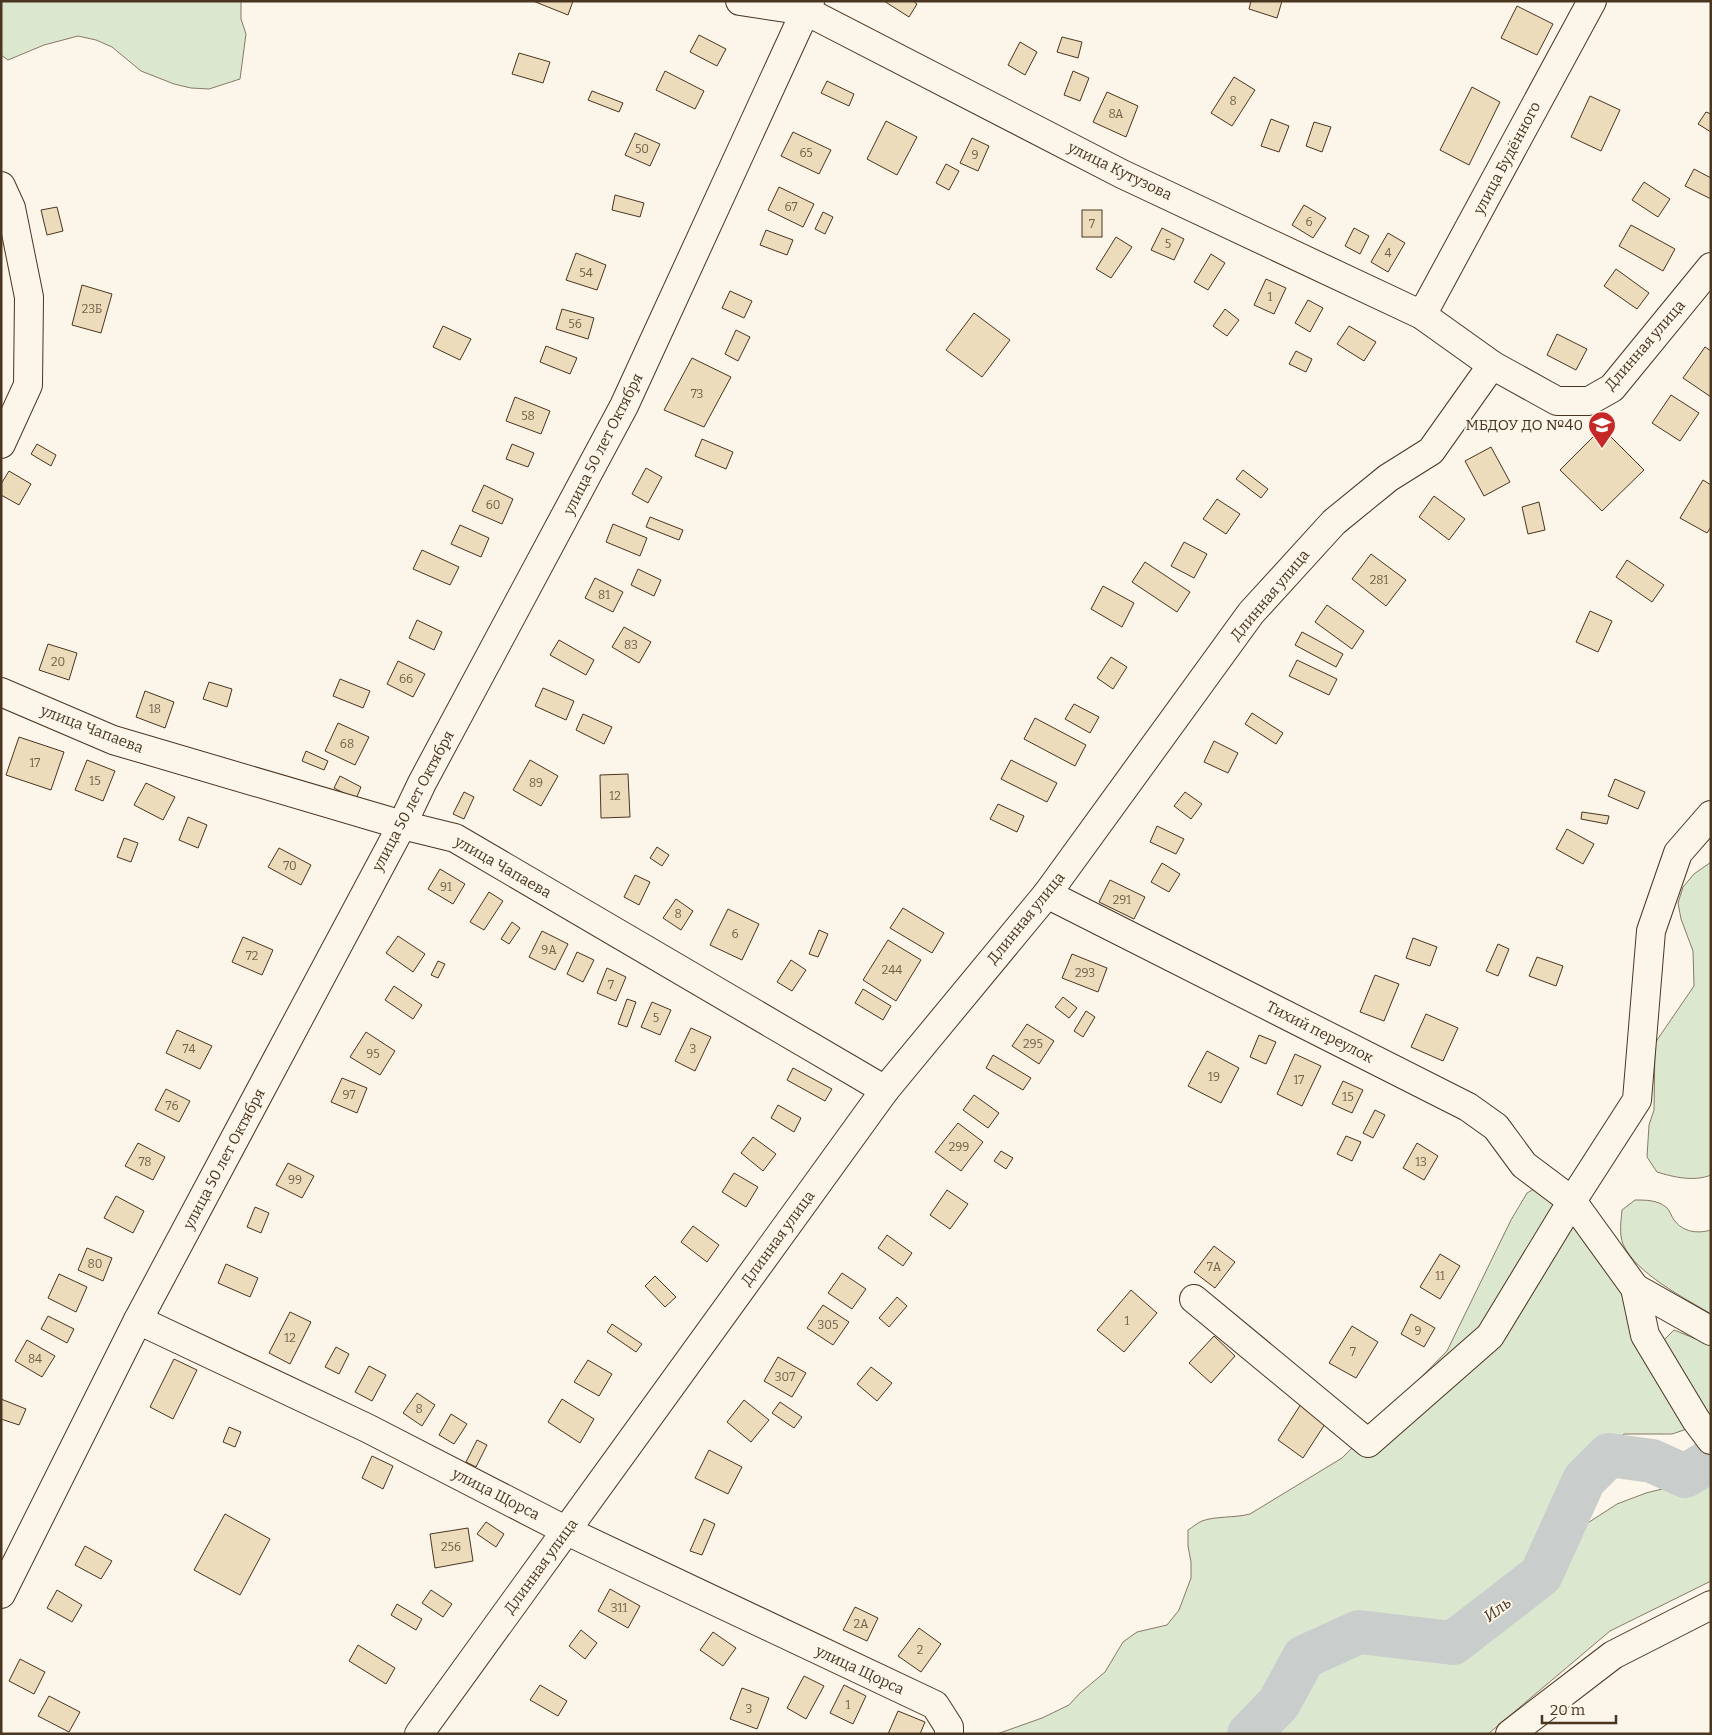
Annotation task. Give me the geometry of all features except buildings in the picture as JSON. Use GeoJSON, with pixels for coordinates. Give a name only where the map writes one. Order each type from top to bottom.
{"type":"FeatureCollection","features":[{"type":"Feature","properties":{"kind":"street","name":"улица Кутузова"},"geometry":{"type":"LineString","coordinates":[[740,1],[808,6],[1122,174],[1422,315],[1492,365]]}},
{"type":"Feature","properties":{"kind":"street","name":"улица Будённого"},"geometry":{"type":"LineString","coordinates":[[1422,315],[1592,1]]}},
{"type":"Feature","properties":{"kind":"street","name":"улица 50 лет Октября"},"geometry":{"type":"LineString","coordinates":[[1,1594],[138,1320],[624,406],[808,6]]}},
{"type":"Feature","properties":{"kind":"street"},"geometry":{"type":"LineString","coordinates":[[1,444],[28,385],[28,297],[6,197]]}},
{"type":"Feature","properties":{"kind":"street","name":"Длинная улица"},"geometry":{"type":"LineString","coordinates":[[419,1734],[886,1090],[1047,894],[1251,613],[1334,522],[1388,478],[1431,451],[1492,365],[1557,401],[1589,401],[1612,388],[1711,267]]}},
{"type":"Feature","properties":{"kind":"street","name":"улица Чапаева"},"geometry":{"type":"LineString","coordinates":[[1,692],[113,740],[402,825],[455,838],[886,1090]]}},
{"type":"Feature","properties":{"kind":"street"},"geometry":{"type":"LineString","coordinates":[[1194,1299],[1368,1442],[1490,1336],[1572,1201],[1637,1100],[1651,931],[1678,853],[1711,814]]}},
{"type":"Feature","properties":{"kind":"street","name":"Тихий переулок"},"geometry":{"type":"LineString","coordinates":[[1047,894],[1468,1107],[1496,1128],[1524,1164],[1572,1201],[1635,1288]]}},
{"type":"Feature","properties":{"kind":"street"},"geometry":{"type":"LineString","coordinates":[[1635,1288],[1711,1331]]}},
{"type":"Feature","properties":{"kind":"street"},"geometry":{"type":"LineString","coordinates":[[1635,1288],[1645,1335],[1704,1430]]}},
{"type":"Feature","properties":{"kind":"street","name":"улица Щорса"},"geometry":{"type":"LineString","coordinates":[[138,1320],[367,1428],[567,1531],[935,1705],[949,1727],[949,1734]]}},
{"type":"Feature","properties":{"kind":"street"},"geometry":{"type":"LineString","coordinates":[[1510,1734],[1613,1655],[1711,1605]]}},
{"type":"Feature","properties":{"kind":"green space"},"geometry":{"type":"Polygon","coordinates":[[[1,1],[241,1],[241,19],[246,34],[240,79],[209,89],[191,88],[174,84],[141,71],[112,47],[96,40],[78,36],[44,45],[8,60],[1,55],[1,1]]]}},
{"type":"Feature","properties":{"kind":"green space"},"geometry":{"type":"Polygon","coordinates":[[[1711,862],[1711,1175],[1698,1178],[1684,1178],[1657,1172],[1647,1157],[1649,1125],[1654,1110],[1655,1043],[1694,986],[1693,951],[1681,919],[1678,903],[1683,887],[1694,874],[1711,862]]]}},
{"type":"Feature","properties":{"kind":"green space"},"geometry":{"type":"Polygon","coordinates":[[[1541,1185],[1624,1284],[1687,1429],[1672,1434],[1624,1434],[1558,1496],[1577,1530],[1617,1504],[1646,1493],[1711,1477],[1711,1581],[1610,1631],[1488,1734],[997,1734],[1042,1718],[1069,1705],[1105,1672],[1123,1642],[1137,1632],[1167,1625],[1179,1610],[1191,1578],[1188,1530],[1207,1519],[1250,1514],[1342,1458],[1447,1351],[1511,1220],[1527,1193],[1541,1185]]]}},
{"type":"Feature","properties":{"kind":"green space"},"geometry":{"type":"Polygon","coordinates":[[[1635,1200],[1651,1201],[1663,1205],[1678,1224],[1691,1231],[1711,1230],[1711,1314],[1662,1284],[1629,1255],[1621,1236],[1622,1210],[1635,1200]]]}},
{"type":"Feature","properties":{"kind":"green space"},"geometry":{"type":"Polygon","coordinates":[[[1674,1330],[1711,1345],[1711,1424],[1663,1341],[1674,1330]]]}},
{"type":"Feature","properties":{"kind":"waterway","name":"Иль"},"geometry":{"type":"LineString","coordinates":[[1249,1734],[1279,1703],[1304,1657],[1359,1632],[1453,1643],[1541,1575],[1584,1480],[1609,1455],[1652,1461],[1685,1476],[1711,1460]]}},
{"type":"Feature","properties":{"kind":"place","name":"МБДОУ ДО №40"},"geometry":{"type":"Point","coordinates":[1602,449]}}]}
